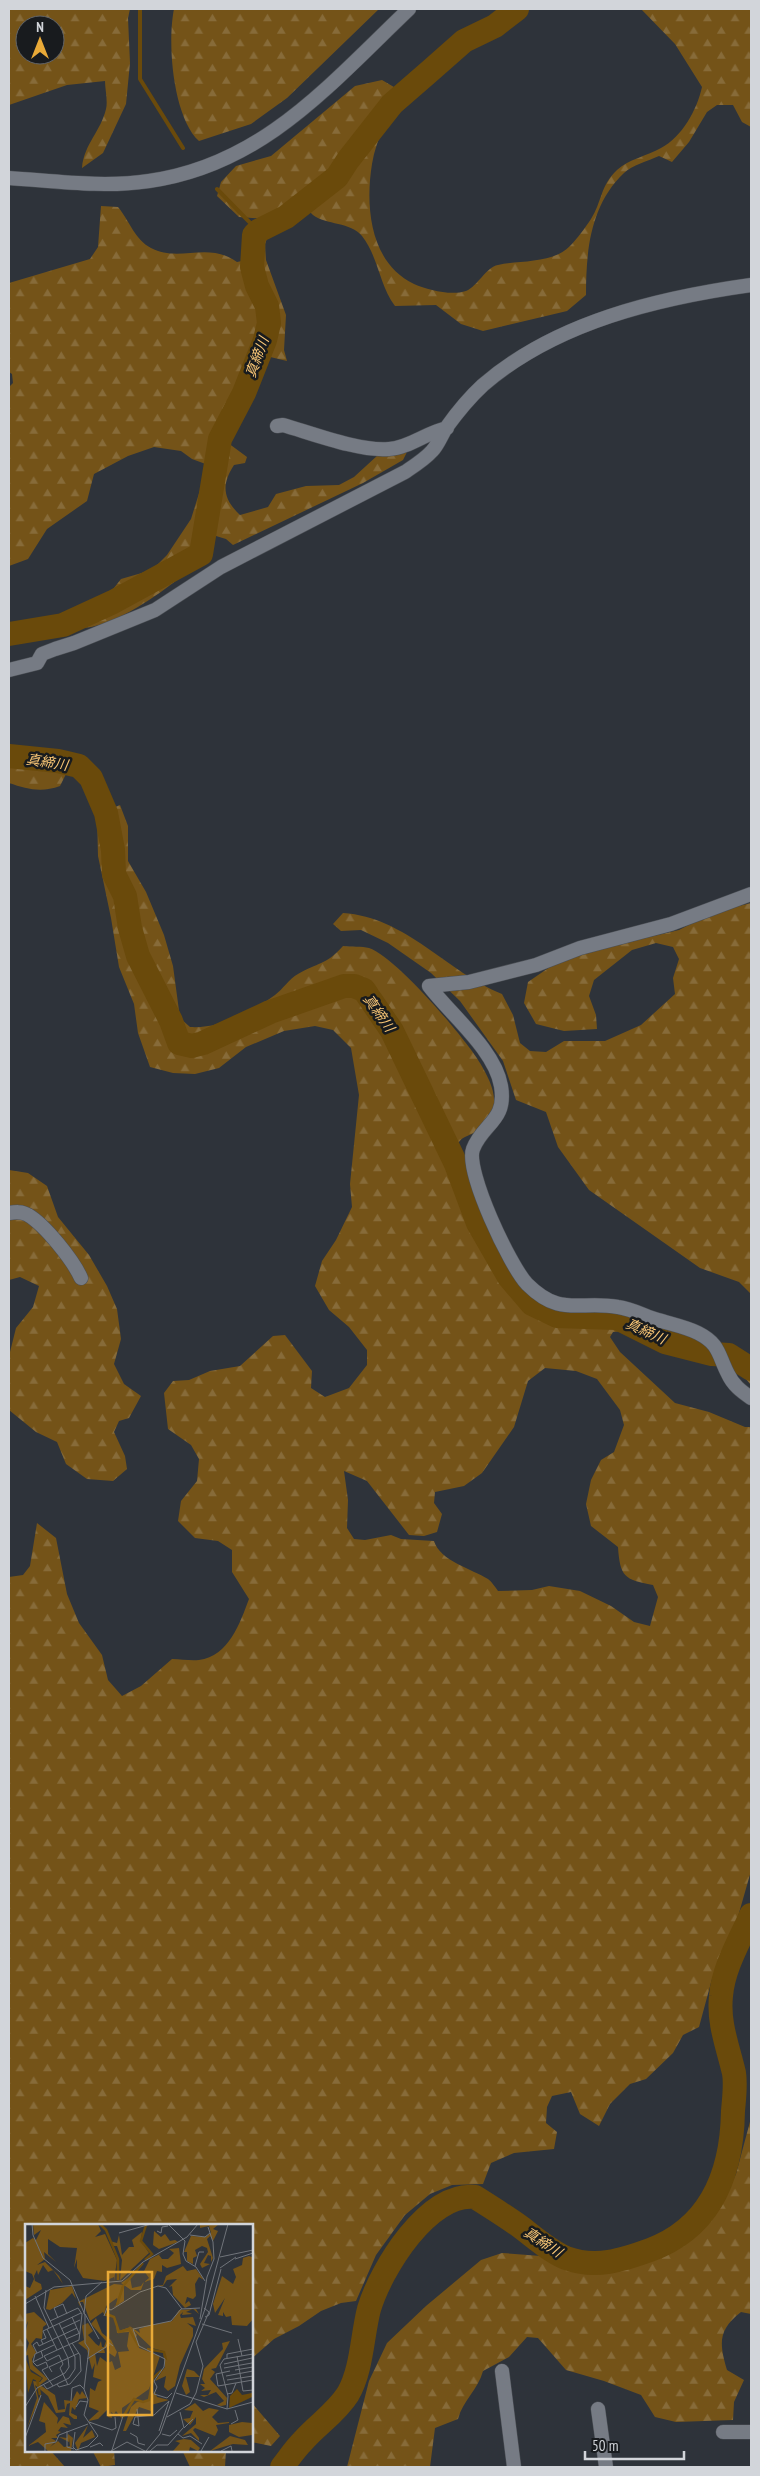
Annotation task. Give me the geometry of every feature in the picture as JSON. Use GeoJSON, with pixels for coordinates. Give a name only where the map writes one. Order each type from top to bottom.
{"type":"FeatureCollection","features":[{"type":"Feature","properties":{"kind":"street"},"geometry":{"type":"LineString","coordinates":[[9,178],[107,184],[149,181],[211,165],[237,154],[293,118],[409,9]]}},
{"type":"Feature","properties":{"kind":"street"},"geometry":{"type":"LineString","coordinates":[[9,670],[37,663],[42,654],[155,610],[221,566],[405,472],[432,451],[447,428],[482,386],[516,360],[550,340],[654,304],[708,290],[751,285]]}},
{"type":"Feature","properties":{"kind":"street"},"geometry":{"type":"LineString","coordinates":[[277,426],[283,425],[367,448],[389,449],[408,444],[430,432],[447,428]]}},
{"type":"Feature","properties":{"kind":"street"},"geometry":{"type":"LineString","coordinates":[[751,894],[671,924],[580,948],[536,965],[469,982],[429,986],[481,1046],[495,1066],[501,1086],[502,1106],[497,1118],[475,1144],[472,1159],[490,1215],[517,1273],[539,1295],[552,1303],[566,1307],[618,1307],[696,1332],[711,1341],[722,1357],[728,1375],[738,1389],[751,1398]]}},
{"type":"Feature","properties":{"kind":"street"},"geometry":{"type":"LineString","coordinates":[[9,1212],[20,1212],[28,1215],[65,1251],[75,1264],[81,1278]]}},
{"type":"Feature","properties":{"kind":"street"},"geometry":{"type":"LineString","coordinates":[[502,2371],[514,2467]]}},
{"type":"Feature","properties":{"kind":"street"},"geometry":{"type":"LineString","coordinates":[[598,2409],[606,2467]]}},
{"type":"Feature","properties":{"kind":"street"},"geometry":{"type":"LineString","coordinates":[[723,2432],[751,2432]]}},
{"type":"Feature","properties":{"kind":"green space"},"geometry":{"type":"Polygon","coordinates":[[[9,9],[130,9],[128,18],[130,63],[126,104],[103,153],[82,168],[83,159],[89,145],[104,117],[107,99],[105,81],[67,85],[9,105],[9,9]]]}},
{"type":"Feature","properties":{"kind":"green space"},"geometry":{"type":"Polygon","coordinates":[[[174,9],[379,9],[287,98],[251,124],[199,141],[190,130],[183,115],[174,79],[171,41],[174,9]]]}},
{"type":"Feature","properties":{"kind":"green space"},"geometry":{"type":"Polygon","coordinates":[[[641,9],[751,9],[751,127],[742,122],[733,105],[717,105],[707,112],[689,142],[672,162],[659,156],[636,165],[624,173],[604,200],[592,230],[587,262],[586,295],[567,311],[483,331],[461,324],[436,305],[395,306],[385,289],[368,244],[357,231],[318,218],[300,200],[269,219],[239,217],[217,196],[221,182],[236,166],[271,156],[355,86],[382,80],[399,90],[374,155],[369,198],[374,232],[380,248],[388,262],[399,275],[414,284],[426,288],[454,293],[470,289],[494,266],[554,256],[570,246],[586,226],[595,213],[604,188],[611,176],[627,163],[661,148],[676,137],[688,122],[700,96],[702,87],[675,44],[641,9]]]}},
{"type":"Feature","properties":{"kind":"green space"},"geometry":{"type":"Polygon","coordinates":[[[101,206],[118,207],[136,235],[145,244],[151,248],[172,254],[204,252],[226,256],[237,262],[252,259],[259,238],[270,230],[265,244],[266,260],[286,315],[284,350],[287,361],[266,356],[241,389],[224,440],[247,457],[245,463],[234,465],[226,485],[227,497],[240,515],[268,507],[276,494],[306,486],[339,485],[354,477],[378,455],[407,452],[403,460],[363,483],[233,545],[226,539],[216,536],[204,556],[193,567],[145,603],[109,622],[92,627],[77,628],[75,614],[110,593],[121,579],[152,570],[167,555],[191,519],[206,471],[211,466],[192,459],[181,451],[154,447],[128,456],[94,474],[87,501],[47,529],[28,559],[9,566],[9,387],[13,383],[12,374],[9,372],[9,283],[90,259],[98,247],[101,206]]]}},
{"type":"Feature","properties":{"kind":"green space"},"geometry":{"type":"Polygon","coordinates":[[[9,756],[66,769],[66,774],[60,786],[47,789],[34,789],[9,783],[9,756]]]}},
{"type":"Feature","properties":{"kind":"green space"},"geometry":{"type":"Polygon","coordinates":[[[120,805],[128,826],[128,861],[146,892],[164,935],[173,966],[180,1018],[190,1027],[213,1025],[245,1013],[275,995],[295,976],[331,957],[343,946],[366,947],[381,954],[412,982],[446,1018],[472,1051],[490,1082],[494,1106],[490,1114],[479,1129],[458,1143],[466,1173],[491,1236],[498,1264],[509,1288],[516,1297],[536,1313],[560,1324],[584,1327],[605,1322],[624,1314],[644,1319],[712,1347],[716,1363],[672,1351],[625,1331],[613,1332],[610,1337],[620,1352],[675,1403],[709,1412],[745,1427],[751,1427],[751,1871],[735,1927],[712,1979],[699,2027],[683,2035],[673,2053],[646,2079],[630,2084],[610,2104],[599,2126],[580,2114],[571,2092],[552,2096],[547,2107],[546,2123],[557,2132],[554,2149],[514,2153],[491,2163],[483,2184],[452,2185],[430,2194],[405,2215],[376,2255],[356,2301],[341,2303],[321,2311],[299,2326],[274,2339],[252,2358],[252,2224],[25,2224],[25,2451],[51,2451],[65,2467],[9,2467],[9,1577],[23,1575],[30,1566],[37,1523],[56,1538],[67,1594],[79,1623],[102,1655],[108,1680],[122,1696],[141,1686],[172,1659],[199,1660],[218,1652],[232,1637],[249,1599],[232,1572],[232,1550],[218,1541],[195,1538],[178,1521],[181,1501],[197,1481],[199,1459],[191,1445],[168,1429],[164,1393],[173,1381],[189,1380],[210,1371],[240,1366],[273,1336],[285,1335],[312,1371],[311,1388],[325,1397],[349,1388],[367,1365],[367,1350],[349,1327],[329,1310],[315,1286],[322,1261],[336,1240],[352,1207],[350,1184],[359,1095],[351,1048],[333,1030],[315,1026],[284,1031],[246,1047],[219,1068],[195,1074],[173,1073],[150,1067],[138,1033],[134,1004],[119,967],[98,856],[97,815],[120,805]],[[545,1368],[528,1381],[514,1427],[482,1473],[464,1486],[435,1492],[434,1503],[442,1514],[437,1532],[424,1536],[409,1535],[367,1481],[344,1471],[348,1500],[347,1528],[354,1539],[365,1540],[391,1535],[401,1539],[434,1541],[437,1548],[443,1554],[457,1564],[488,1579],[498,1591],[532,1590],[549,1586],[580,1591],[611,1606],[634,1622],[650,1626],[658,1597],[653,1585],[636,1581],[625,1575],[620,1564],[618,1547],[591,1526],[586,1504],[591,1480],[601,1460],[614,1452],[624,1425],[620,1410],[597,1379],[576,1371],[545,1368]]]}},
{"type":"Feature","properties":{"kind":"green space"},"geometry":{"type":"Polygon","coordinates":[[[751,903],[751,1294],[739,1282],[700,1268],[589,1190],[558,1147],[546,1112],[516,1100],[503,1061],[460,1001],[431,973],[388,943],[361,930],[341,931],[333,924],[343,913],[366,917],[387,924],[426,947],[463,973],[502,994],[513,1015],[520,1043],[530,1051],[546,1052],[564,1041],[605,1041],[641,1025],[675,994],[673,978],[679,959],[673,947],[656,943],[632,950],[594,980],[589,996],[596,1015],[597,1029],[564,1031],[536,1024],[524,1003],[528,982],[560,960],[585,952],[679,930],[714,912],[751,903]]]}},
{"type":"Feature","properties":{"kind":"green space"},"geometry":{"type":"Polygon","coordinates":[[[9,1170],[28,1173],[47,1186],[58,1217],[89,1255],[107,1286],[117,1309],[121,1339],[114,1364],[124,1384],[141,1396],[129,1418],[119,1421],[114,1432],[125,1456],[127,1469],[113,1481],[87,1479],[66,1464],[57,1442],[36,1432],[9,1410],[9,1356],[16,1328],[33,1307],[39,1286],[20,1277],[9,1280],[9,1170]]]}},
{"type":"Feature","properties":{"kind":"green space"},"geometry":{"type":"Polygon","coordinates":[[[739,1357],[751,1360],[751,1385],[734,1365],[739,1357]]]}},
{"type":"Feature","properties":{"kind":"green space"},"geometry":{"type":"Polygon","coordinates":[[[751,2118],[751,2314],[741,2312],[728,2325],[722,2338],[727,2370],[744,2380],[734,2402],[733,2420],[676,2422],[655,2417],[641,2395],[604,2381],[566,2370],[538,2338],[527,2337],[509,2357],[483,2371],[478,2384],[463,2406],[458,2419],[435,2428],[430,2467],[347,2467],[369,2381],[387,2343],[426,2306],[481,2260],[502,2253],[541,2256],[585,2271],[613,2272],[655,2256],[694,2232],[722,2204],[736,2174],[751,2118]]]}},
{"type":"Feature","properties":{"kind":"green space"},"geometry":{"type":"Polygon","coordinates":[[[252,2403],[280,2436],[271,2446],[252,2442],[252,2403]]]}},
{"type":"Feature","properties":{"kind":"green space"},"geometry":{"type":"Polygon","coordinates":[[[93,2451],[114,2451],[115,2465],[101,2467],[93,2451]]]}},
{"type":"Feature","properties":{"kind":"green space"},"geometry":{"type":"Polygon","coordinates":[[[182,2451],[226,2451],[225,2467],[190,2467],[182,2451]]]}},
{"type":"Feature","properties":{"kind":"waterway"},"geometry":{"type":"LineString","coordinates":[[140,9],[140,79],[183,148]]}},
{"type":"Feature","properties":{"kind":"waterway","name":"真締川"},"geometry":{"type":"LineString","coordinates":[[9,634],[63,625],[113,602],[201,554],[220,439],[244,393],[265,340],[269,323],[267,306],[257,286],[252,267],[254,235],[258,231],[286,217],[337,177],[392,104],[464,41],[495,26],[517,9]]}},
{"type":"Feature","properties":{"kind":"waterway"},"geometry":{"type":"LineString","coordinates":[[217,189],[258,231]]}},
{"type":"Feature","properties":{"kind":"waterway","name":"真締川"},"geometry":{"type":"LineString","coordinates":[[9,756],[58,761],[79,766],[91,778],[106,813],[113,850],[114,874],[125,896],[130,928],[138,956],[171,1021],[179,1043],[192,1046],[203,1043],[270,1012],[344,986],[354,986],[364,990],[392,1031],[456,1164],[478,1223],[509,1277],[532,1304],[557,1316],[617,1318],[665,1342],[712,1354],[729,1355],[751,1369]]}},
{"type":"Feature","properties":{"kind":"waterway","name":"真締川"},"geometry":{"type":"LineString","coordinates":[[282,2467],[300,2444],[338,2407],[348,2394],[353,2385],[359,2364],[369,2309],[375,2292],[395,2255],[409,2236],[440,2207],[457,2199],[475,2197],[511,2220],[554,2252],[566,2258],[588,2263],[619,2260],[650,2250],[671,2240],[689,2227],[703,2212],[723,2176],[732,2134],[735,2077],[721,2016],[722,1986],[733,1954],[751,1915]]}}]}
